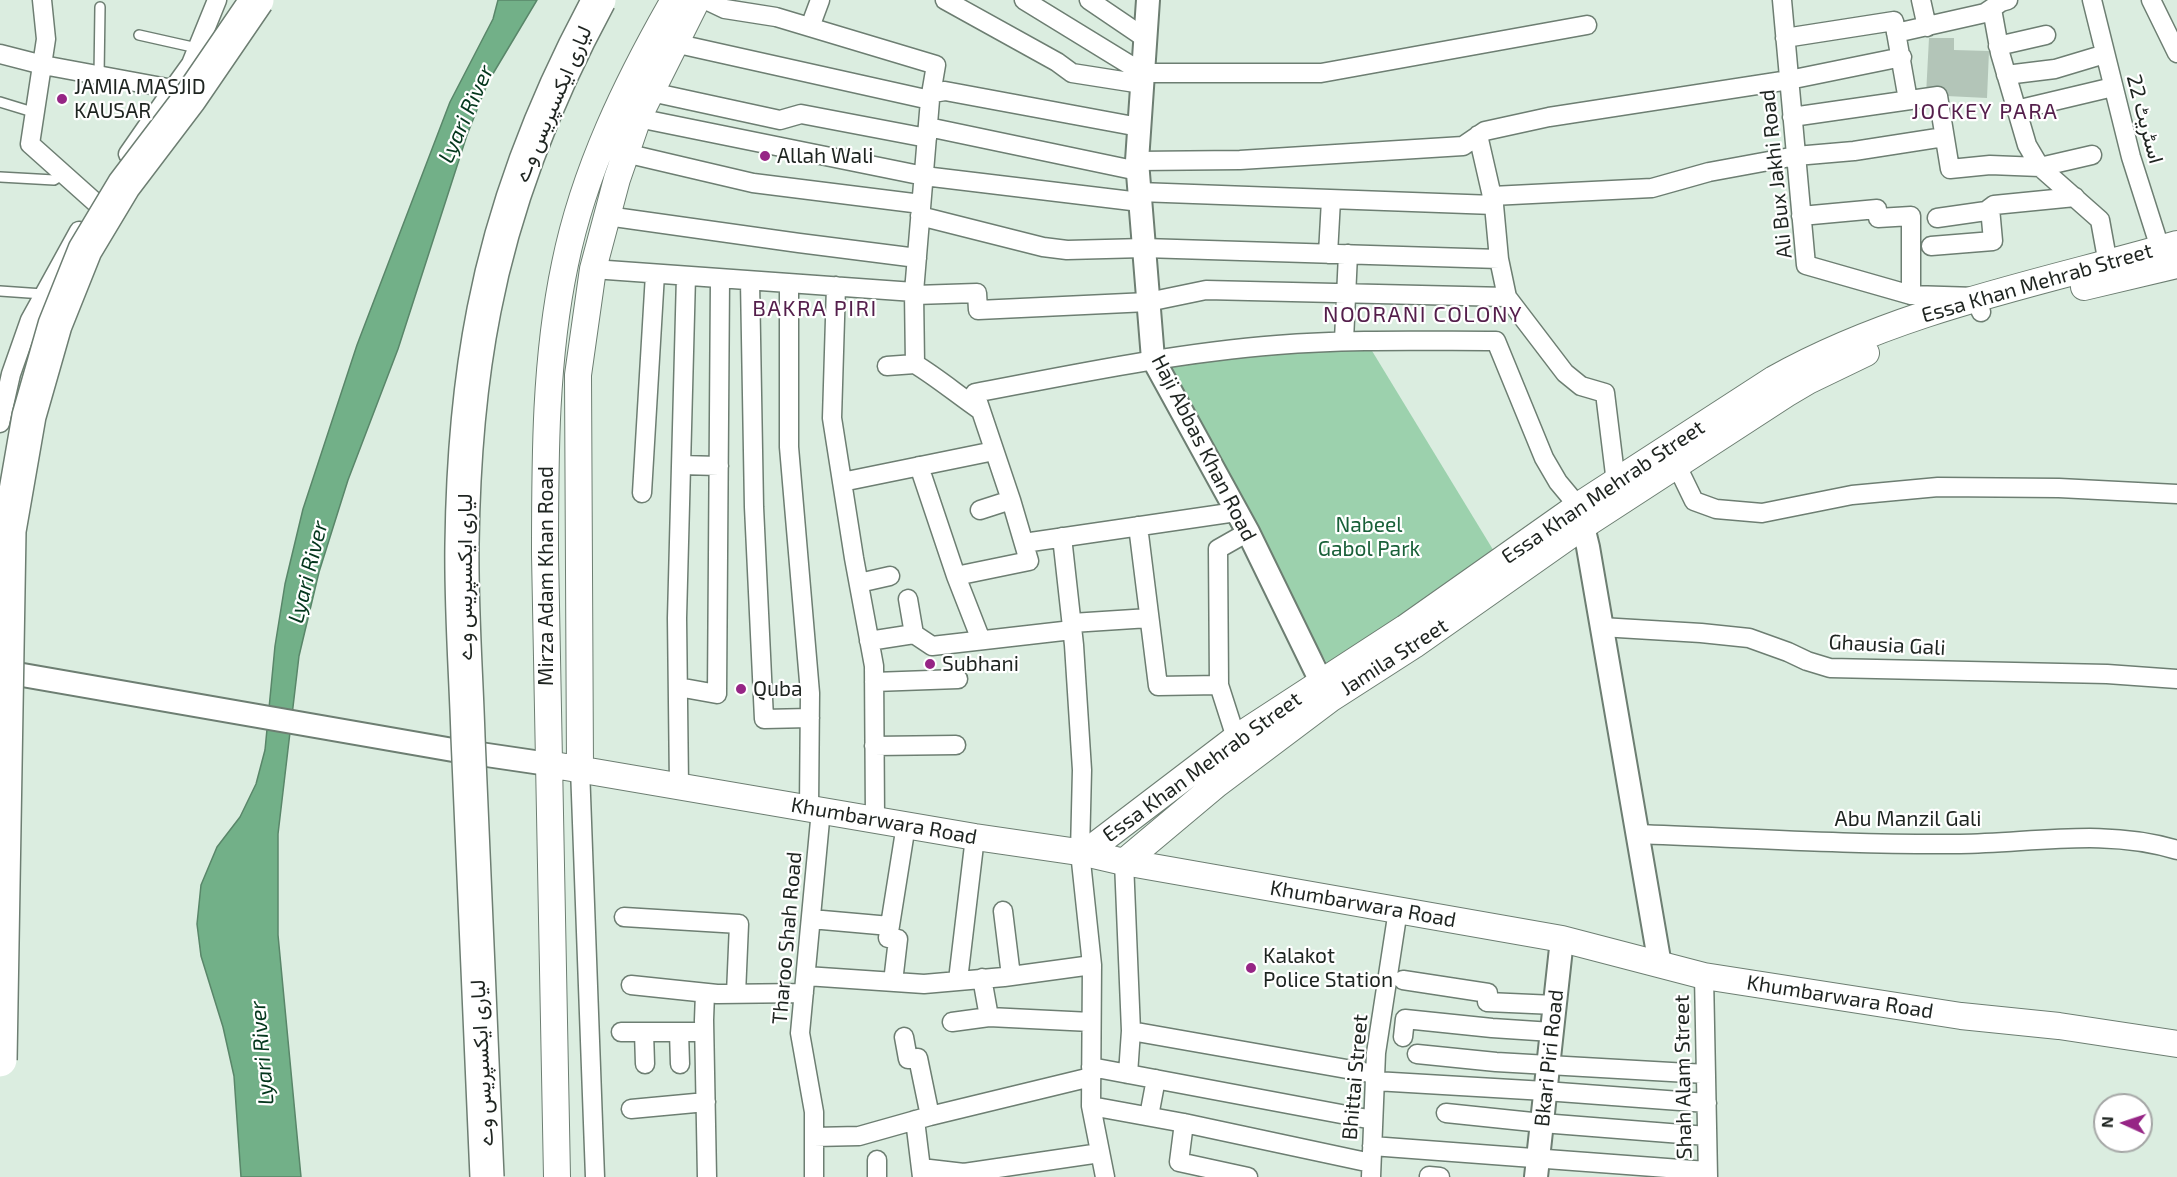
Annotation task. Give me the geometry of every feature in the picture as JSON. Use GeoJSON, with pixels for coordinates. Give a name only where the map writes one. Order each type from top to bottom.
{"type":"FeatureCollection","features":[{"type":"Feature","properties":{"kind":"highway"},"geometry":{"type":"LineString","coordinates":[[0,1060],[9,531],[29,416],[55,325],[85,250],[124,185],[190,98],[257,0]]}},
{"type":"Feature","properties":{"kind":"highway","name":"لیاری ایکسپریس وے"},"geometry":{"type":"LineString","coordinates":[[488,1177],[462,601],[464,495],[469,426],[484,310],[497,253],[534,142],[581,34],[599,0]]}},
{"type":"Feature","properties":{"kind":"main road","name":"Mirza Adam Khan Road"},"geometry":{"type":"LineString","coordinates":[[557,1177],[544,554],[545,452],[550,372],[555,322],[565,262],[579,209],[605,135],[645,50],[674,0]]}},
{"type":"Feature","properties":{"kind":"main road","name":"Mirza Adam Khan Road"},"geometry":{"type":"LineString","coordinates":[[580,768],[578,375],[593,269],[625,153],[638,118],[697,0]]}},
{"type":"Feature","properties":{"kind":"main road","name":"Essa Khan Mehrab Street"},"geometry":{"type":"LineString","coordinates":[[1617,493],[1677,466],[1801,385],[1850,359],[1978,304],[2108,264],[2171,253]]}},
{"type":"Feature","properties":{"kind":"main road","name":"Essa Khan Mehrab Street"},"geometry":{"type":"LineString","coordinates":[[1082,853],[1236,738],[1326,691],[1405,628],[1506,568],[1617,493],[1774,379],[1821,354],[1947,306],[1978,304],[2171,253]]}},
{"type":"Feature","properties":{"kind":"main road","name":"Jamila Street"},"geometry":{"type":"LineString","coordinates":[[1124,862],[1326,691]]}},
{"type":"Feature","properties":{"kind":"main road","name":"Khumbarwara Road"},"geometry":{"type":"LineString","coordinates":[[548,764],[975,837],[1082,853],[1562,939],[1704,976],[1961,1016],[2059,1026],[2177,1044]]}},
{"type":"Feature","properties":{"kind":"street"},"geometry":{"type":"LineString","coordinates":[[41,0],[46,39],[30,144],[96,203]]}},
{"type":"Feature","properties":{"kind":"street"},"geometry":{"type":"LineString","coordinates":[[0,423],[11,374],[30,320],[43,294],[114,173],[191,64],[217,0]]}},
{"type":"Feature","properties":{"kind":"street"},"geometry":{"type":"LineString","coordinates":[[706,0],[725,9],[776,17],[936,65],[914,293],[915,364]]}},
{"type":"Feature","properties":{"kind":"street"},"geometry":{"type":"LineString","coordinates":[[810,27],[820,0]]}},
{"type":"Feature","properties":{"kind":"street"},"geometry":{"type":"LineString","coordinates":[[945,0],[1057,62],[1072,73],[1143,78],[1321,73],[1587,25]]}},
{"type":"Feature","properties":{"kind":"street"},"geometry":{"type":"LineString","coordinates":[[1024,0],[1143,78]]}},
{"type":"Feature","properties":{"kind":"street"},"geometry":{"type":"LineString","coordinates":[[1089,0],[1145,38]]}},
{"type":"Feature","properties":{"kind":"street","name":"Haji Abbas Khan Road"},"geometry":{"type":"LineString","coordinates":[[1148,0],[1139,127],[1138,181],[1152,359],[1248,532],[1326,691]]}},
{"type":"Feature","properties":{"kind":"street","name":"Ali Bux Jakhi Road"},"geometry":{"type":"LineString","coordinates":[[1782,0],[1806,265],[1911,295],[1978,304]]}},
{"type":"Feature","properties":{"kind":"street"},"geometry":{"type":"LineString","coordinates":[[1921,0],[1927,27]]}},
{"type":"Feature","properties":{"kind":"street"},"geometry":{"type":"LineString","coordinates":[[1896,33],[1985,13],[2008,0]]}},
{"type":"Feature","properties":{"kind":"street","name":"اسٹریٹ 22"},"geometry":{"type":"LineString","coordinates":[[2092,0],[2131,158],[2171,253]]}},
{"type":"Feature","properties":{"kind":"street"},"geometry":{"type":"LineString","coordinates":[[2151,0],[2177,53]]}},
{"type":"Feature","properties":{"kind":"street"},"geometry":{"type":"LineString","coordinates":[[1992,9],[1998,46],[2027,145],[2040,167],[2100,220],[2108,264]]}},
{"type":"Feature","properties":{"kind":"street"},"geometry":{"type":"LineString","coordinates":[[1785,38],[1894,21],[1908,100]]}},
{"type":"Feature","properties":{"kind":"street"},"geometry":{"type":"LineString","coordinates":[[1998,46],[2046,35]]}},
{"type":"Feature","properties":{"kind":"street"},"geometry":{"type":"LineString","coordinates":[[674,43],[932,97],[945,91],[1139,127]]}},
{"type":"Feature","properties":{"kind":"street"},"geometry":{"type":"LineString","coordinates":[[0,54],[43,65],[173,89]]}},
{"type":"Feature","properties":{"kind":"street"},"geometry":{"type":"LineString","coordinates":[[2006,75],[2055,69],[2105,54]]}},
{"type":"Feature","properties":{"kind":"street"},"geometry":{"type":"LineString","coordinates":[[651,92],[780,120],[801,114],[928,133],[1138,181],[1240,160],[1463,146],[1485,131],[1549,117],[1789,80],[1902,57]]}},
{"type":"Feature","properties":{"kind":"street"},"geometry":{"type":"LineString","coordinates":[[2016,110],[2113,87]]}},
{"type":"Feature","properties":{"kind":"street"},"geometry":{"type":"LineString","coordinates":[[1792,117],[1938,96],[1950,169],[1990,165],[2040,167],[2092,155]]}},
{"type":"Feature","properties":{"kind":"street"},"geometry":{"type":"LineString","coordinates":[[638,118],[924,176],[1138,181],[1331,200],[1493,200],[1652,188],[1709,172],[1796,156],[1854,151],[1944,137]]}},
{"type":"Feature","properties":{"kind":"street"},"geometry":{"type":"LineString","coordinates":[[1478,135],[1493,200],[1499,259],[1507,297],[1565,373],[1581,386],[1605,393],[1617,493]]}},
{"type":"Feature","properties":{"kind":"street"},"geometry":{"type":"LineString","coordinates":[[625,153],[753,183],[921,210],[1043,247],[1067,250],[1143,248],[1499,259]]}},
{"type":"Feature","properties":{"kind":"street"},"geometry":{"type":"LineString","coordinates":[[1937,218],[1986,212],[1994,205],[2075,197]]}},
{"type":"Feature","properties":{"kind":"street"},"geometry":{"type":"LineString","coordinates":[[1328,254],[1331,200]]}},
{"type":"Feature","properties":{"kind":"street"},"geometry":{"type":"LineString","coordinates":[[1931,246],[1993,241],[1990,208]]}},
{"type":"Feature","properties":{"kind":"street"},"geometry":{"type":"LineString","coordinates":[[1801,216],[1877,209],[1878,218],[1911,216],[1911,295]]}},
{"type":"Feature","properties":{"kind":"street"},"geometry":{"type":"LineString","coordinates":[[607,216],[917,258]]}},
{"type":"Feature","properties":{"kind":"street"},"geometry":{"type":"LineString","coordinates":[[1344,340],[1348,254]]}},
{"type":"Feature","properties":{"kind":"street"},"geometry":{"type":"LineString","coordinates":[[593,269],[914,293],[977,293],[978,310],[1148,302],[1206,290],[1507,297]]}},
{"type":"Feature","properties":{"kind":"street"},"geometry":{"type":"LineString","coordinates":[[642,494],[655,274]]}},
{"type":"Feature","properties":{"kind":"street"},"geometry":{"type":"LineString","coordinates":[[679,786],[677,618],[686,276]]}},
{"type":"Feature","properties":{"kind":"street"},"geometry":{"type":"LineString","coordinates":[[678,687],[717,694],[720,279]]}},
{"type":"Feature","properties":{"kind":"street"},"geometry":{"type":"LineString","coordinates":[[750,281],[754,507],[764,719],[810,718]]}},
{"type":"Feature","properties":{"kind":"street","name":"Tharoo Shah Road"},"geometry":{"type":"LineString","coordinates":[[789,283],[789,447],[810,693],[815,809],[811,919],[800,1033],[814,1112],[814,1177]]}},
{"type":"Feature","properties":{"kind":"street"},"geometry":{"type":"LineString","coordinates":[[836,286],[832,418],[874,666],[875,819]]}},
{"type":"Feature","properties":{"kind":"street"},"geometry":{"type":"LineString","coordinates":[[956,576],[1029,561],[975,393],[1152,359],[1275,345],[1344,340],[1496,341],[1544,458],[1581,516],[1660,965]]}},
{"type":"Feature","properties":{"kind":"street"},"geometry":{"type":"LineString","coordinates":[[886,366],[915,364],[938,378],[954,393],[980,410]]}},
{"type":"Feature","properties":{"kind":"street"},"geometry":{"type":"LineString","coordinates":[[842,482],[994,451]]}},
{"type":"Feature","properties":{"kind":"street"},"geometry":{"type":"LineString","coordinates":[[681,465],[718,466]]}},
{"type":"Feature","properties":{"kind":"street"},"geometry":{"type":"LineString","coordinates":[[919,466],[956,576],[981,640]]}},
{"type":"Feature","properties":{"kind":"street"},"geometry":{"type":"LineString","coordinates":[[1677,466],[1694,501],[1716,509],[1762,513],[1852,495],[1938,487],[2059,488],[2177,494]]}},
{"type":"Feature","properties":{"kind":"street"},"geometry":{"type":"LineString","coordinates":[[980,510],[1011,500]]}},
{"type":"Feature","properties":{"kind":"street"},"geometry":{"type":"LineString","coordinates":[[1024,543],[1236,512]]}},
{"type":"Feature","properties":{"kind":"street"},"geometry":{"type":"LineString","coordinates":[[1138,526],[1158,686],[1219,685]]}},
{"type":"Feature","properties":{"kind":"street"},"geometry":{"type":"LineString","coordinates":[[1236,738],[1219,685],[1218,549],[1248,532]]}},
{"type":"Feature","properties":{"kind":"street"},"geometry":{"type":"LineString","coordinates":[[1062,537],[1072,626],[1082,770],[1082,853],[1092,965],[1091,1106],[1105,1177]]}},
{"type":"Feature","properties":{"kind":"street"},"geometry":{"type":"LineString","coordinates":[[859,583],[890,576]]}},
{"type":"Feature","properties":{"kind":"street"},"geometry":{"type":"LineString","coordinates":[[908,599],[914,634]]}},
{"type":"Feature","properties":{"kind":"street"},"geometry":{"type":"LineString","coordinates":[[870,642],[914,634],[932,646],[1072,626],[1149,618]]}},
{"type":"Feature","properties":{"kind":"street","name":"Ghausia Gali"},"geometry":{"type":"LineString","coordinates":[[1601,627],[1749,638],[1788,652],[1807,662],[1830,668],[2107,674],[2177,679]]}},
{"type":"Feature","properties":{"kind":"street"},"geometry":{"type":"LineString","coordinates":[[0,671],[453,750],[548,764]]}},
{"type":"Feature","properties":{"kind":"street"},"geometry":{"type":"LineString","coordinates":[[874,682],[957,679]]}},
{"type":"Feature","properties":{"kind":"street"},"geometry":{"type":"LineString","coordinates":[[874,746],[956,745]]}},
{"type":"Feature","properties":{"kind":"street","name":"Mirza Adam Khan Road"},"geometry":{"type":"LineString","coordinates":[[580,768],[595,1177]]}},
{"type":"Feature","properties":{"kind":"street"},"geometry":{"type":"LineString","coordinates":[[892,982],[898,939],[888,938],[906,825]]}},
{"type":"Feature","properties":{"kind":"street","name":"Abu Manzil Gali"},"geometry":{"type":"LineString","coordinates":[[1637,834],[1884,844],[1963,844],[2084,837],[2114,838],[2163,845],[2177,850]]}},
{"type":"Feature","properties":{"kind":"street"},"geometry":{"type":"LineString","coordinates":[[958,980],[975,837]]}},
{"type":"Feature","properties":{"kind":"street"},"geometry":{"type":"LineString","coordinates":[[1124,862],[1131,1031],[1128,1074]]}},
{"type":"Feature","properties":{"kind":"street","name":"Bhittai Street"},"geometry":{"type":"LineString","coordinates":[[1371,1162],[1376,1053],[1398,910]]}},
{"type":"Feature","properties":{"kind":"street"},"geometry":{"type":"LineString","coordinates":[[1002,911],[1011,976]]}},
{"type":"Feature","properties":{"kind":"street"},"geometry":{"type":"LineString","coordinates":[[624,917],[739,924],[736,994]]}},
{"type":"Feature","properties":{"kind":"street"},"geometry":{"type":"LineString","coordinates":[[811,919],[890,926]]}},
{"type":"Feature","properties":{"kind":"street","name":"Bkari Piri Road"},"geometry":{"type":"LineString","coordinates":[[1537,1167],[1562,939]]}},
{"type":"Feature","properties":{"kind":"street"},"geometry":{"type":"LineString","coordinates":[[631,985],[736,994],[805,984],[892,982],[924,984],[1011,976],[1092,965]]}},
{"type":"Feature","properties":{"kind":"street","name":"Shah Alam Street"},"geometry":{"type":"LineString","coordinates":[[1704,976],[1708,1174]]}},
{"type":"Feature","properties":{"kind":"street"},"geometry":{"type":"LineString","coordinates":[[982,978],[989,1017]]}},
{"type":"Feature","properties":{"kind":"street"},"geometry":{"type":"LineString","coordinates":[[1403,980],[1488,993],[1487,1002],[1555,1005]]}},
{"type":"Feature","properties":{"kind":"street"},"geometry":{"type":"LineString","coordinates":[[705,993],[707,1177]]}},
{"type":"Feature","properties":{"kind":"street"},"geometry":{"type":"LineString","coordinates":[[952,1022],[989,1017],[1090,1022]]}},
{"type":"Feature","properties":{"kind":"street"},"geometry":{"type":"LineString","coordinates":[[1403,1037],[1405,1019],[1552,1032]]}},
{"type":"Feature","properties":{"kind":"street"},"geometry":{"type":"LineString","coordinates":[[1131,1031],[1375,1077],[1707,1103]]}},
{"type":"Feature","properties":{"kind":"street"},"geometry":{"type":"LineString","coordinates":[[621,1032],[704,1032]]}},
{"type":"Feature","properties":{"kind":"street"},"geometry":{"type":"LineString","coordinates":[[644,1032],[645,1064]]}},
{"type":"Feature","properties":{"kind":"street"},"geometry":{"type":"LineString","coordinates":[[679,1032],[680,1064]]}},
{"type":"Feature","properties":{"kind":"street"},"geometry":{"type":"LineString","coordinates":[[904,1037],[908,1059],[918,1058],[923,1118],[922,1172],[989,1173],[1100,1154]]}},
{"type":"Feature","properties":{"kind":"street"},"geometry":{"type":"LineString","coordinates":[[1417,1054],[1496,1062],[1706,1074]]}},
{"type":"Feature","properties":{"kind":"street"},"geometry":{"type":"LineString","coordinates":[[814,1137],[859,1136],[1091,1072],[1128,1074],[1373,1120]]}},
{"type":"Feature","properties":{"kind":"street"},"geometry":{"type":"LineString","coordinates":[[1149,1116],[1156,1079]]}},
{"type":"Feature","properties":{"kind":"street"},"geometry":{"type":"LineString","coordinates":[[631,1109],[706,1102]]}},
{"type":"Feature","properties":{"kind":"street"},"geometry":{"type":"LineString","coordinates":[[1091,1106],[1184,1122],[1371,1162],[1708,1174]]}},
{"type":"Feature","properties":{"kind":"street"},"geometry":{"type":"LineString","coordinates":[[1446,1113],[1707,1136]]}},
{"type":"Feature","properties":{"kind":"street"},"geometry":{"type":"LineString","coordinates":[[1184,1122],[1179,1162],[1248,1177]]}},
{"type":"Feature","properties":{"kind":"lane"},"geometry":{"type":"LineString","coordinates":[[99,76],[100,7]]}},
{"type":"Feature","properties":{"kind":"lane"},"geometry":{"type":"LineString","coordinates":[[139,35],[197,48]]}},
{"type":"Feature","properties":{"kind":"lane"},"geometry":{"type":"LineString","coordinates":[[0,102],[36,113]]}},
{"type":"Feature","properties":{"kind":"lane"},"geometry":{"type":"LineString","coordinates":[[0,177],[54,180],[64,174]]}},
{"type":"Feature","properties":{"kind":"lane"},"geometry":{"type":"LineString","coordinates":[[0,291],[43,294]]}},
{"type":"Feature","properties":{"kind":"green space","name":"Nabeel Gabol Park"},"geometry":{"type":"Polygon","coordinates":[[[1366,341],[1506,571],[1340,686],[1153,359],[1366,341]]]}},
{"type":"Feature","properties":{"kind":"water","name":"Lyari River"},"geometry":{"type":"Polygon","coordinates":[[[498,0],[537,0],[488,82],[467,135],[398,349],[348,480],[319,572],[299,656],[278,834],[278,935],[301,1177],[241,1177],[234,1076],[223,1027],[201,956],[197,924],[201,885],[217,847],[240,817],[256,784],[265,750],[275,646],[285,584],[303,509],[357,345],[450,102],[493,19],[498,0]]]}},
{"type":"Feature","properties":{"kind":"building"},"geometry":{"type":"Polygon","coordinates":[[[1929,38],[1954,38],[1954,50],[1989,51],[1987,98],[1926,95],[1929,38]]]}},
{"type":"Feature","properties":{"kind":"place","name":"JAMIA MASJID KAUSAR"},"geometry":{"type":"Point","coordinates":[62,99]}},
{"type":"Feature","properties":{"kind":"place","name":"Allah Wali"},"geometry":{"type":"Point","coordinates":[765,156]}},
{"type":"Feature","properties":{"kind":"place","name":"Subhani"},"geometry":{"type":"Point","coordinates":[930,664]}},
{"type":"Feature","properties":{"kind":"place","name":"Quba"},"geometry":{"type":"Point","coordinates":[741,689]}},
{"type":"Feature","properties":{"kind":"place","name":"Kalakot Police Station"},"geometry":{"type":"Point","coordinates":[1251,968]}},
{"type":"Feature","properties":{"kind":"district","name":"JOCKEY PARA"},"geometry":{"type":"Point","coordinates":[1985,112]}},
{"type":"Feature","properties":{"kind":"district","name":"BAKRA PIRI"},"geometry":{"type":"Point","coordinates":[815,309]}},
{"type":"Feature","properties":{"kind":"district","name":"NOORANI COLONY"},"geometry":{"type":"Point","coordinates":[1423,315]}}]}
